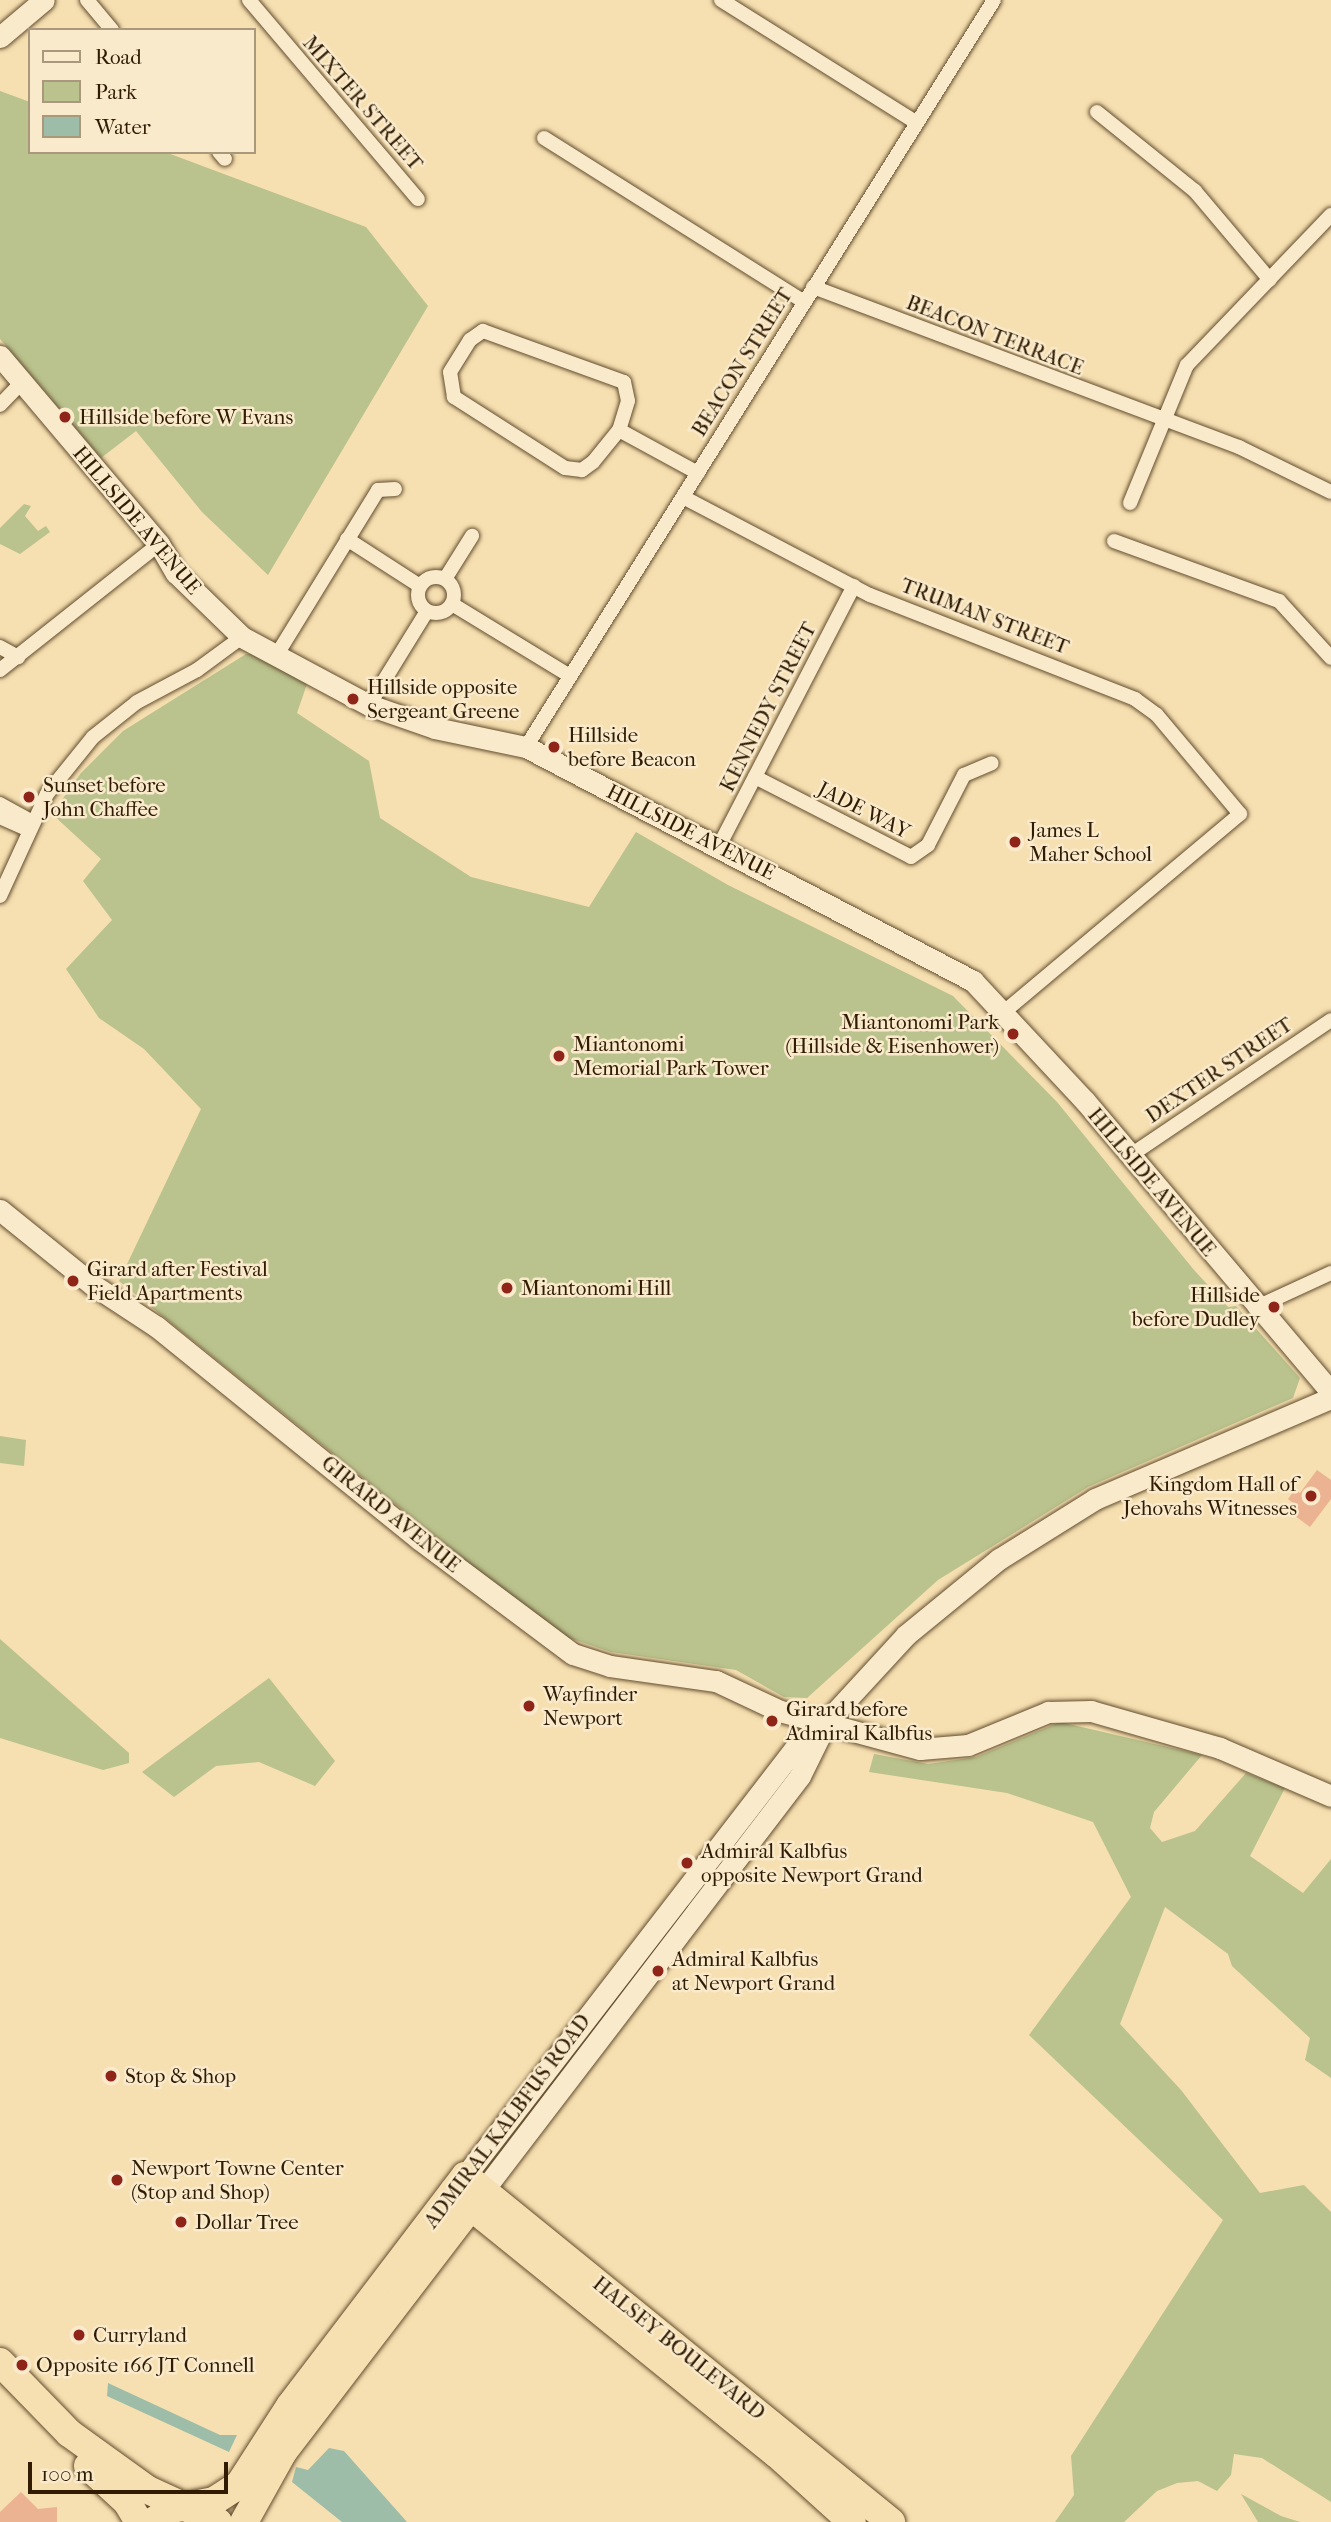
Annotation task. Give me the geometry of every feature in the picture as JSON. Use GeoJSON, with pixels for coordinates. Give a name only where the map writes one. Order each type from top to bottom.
{"type":"FeatureCollection","features":[{"type":"Feature","properties":{"kind":"highway","name":"ADMIRAL KALBFUS ROAD"},"geometry":{"type":"LineString","coordinates":[[152,2522],[183,2506],[212,2502],[232,2491],[258,2450],[468,2192]]}},
{"type":"Feature","properties":{"kind":"highway","name":"ADMIRAL KALBFUS ROAD"},"geometry":{"type":"LineString","coordinates":[[244,2522],[283,2452],[468,2192]]}},
{"type":"Feature","properties":{"kind":"highway","name":"HALSEY BOULEVARD"},"geometry":{"type":"LineString","coordinates":[[468,2192],[777,2454],[852,2522]]}},
{"type":"Feature","properties":{"kind":"highway","name":"HALSEY BOULEVARD"},"geometry":{"type":"LineString","coordinates":[[468,2192],[891,2522]]}},
{"type":"Feature","properties":{"kind":"highway"},"geometry":{"type":"LineString","coordinates":[[0,2362],[69,2434],[155,2493],[218,2522]]}},
{"type":"Feature","properties":{"kind":"highway"},"geometry":{"type":"LineString","coordinates":[[69,2434],[89,2468],[127,2502],[139,2522]]}},
{"type":"Feature","properties":{"kind":"highway"},"geometry":{"type":"LineString","coordinates":[[155,2493],[225,2478],[258,2450]]}},
{"type":"Feature","properties":{"kind":"street"},"geometry":{"type":"LineString","coordinates":[[0,37],[44,0]]}},
{"type":"Feature","properties":{"kind":"street"},"geometry":{"type":"LineString","coordinates":[[86,0],[111,28]]}},
{"type":"Feature","properties":{"kind":"street","name":"MIXTER STREET"},"geometry":{"type":"LineString","coordinates":[[249,0],[418,199]]}},
{"type":"Feature","properties":{"kind":"street"},"geometry":{"type":"LineString","coordinates":[[721,0],[917,123]]}},
{"type":"Feature","properties":{"kind":"street","name":"BEACON STREET"},"geometry":{"type":"LineString","coordinates":[[526,747],[993,0]]}},
{"type":"Feature","properties":{"kind":"street"},"geometry":{"type":"LineString","coordinates":[[1097,112],[1195,191],[1270,279]]}},
{"type":"Feature","properties":{"kind":"street"},"geometry":{"type":"LineString","coordinates":[[544,138],[804,302]]}},
{"type":"Feature","properties":{"kind":"street"},"geometry":{"type":"LineString","coordinates":[[1130,503],[1163,418],[1198,350],[1331,215]]}},
{"type":"Feature","properties":{"kind":"street","name":"BEACON TERRACE"},"geometry":{"type":"LineString","coordinates":[[813,287],[1276,462],[1331,492]]}},
{"type":"Feature","properties":{"kind":"street"},"geometry":{"type":"LineString","coordinates":[[495,331],[624,382],[628,401],[619,430],[593,462],[572,471],[454,397],[450,372],[470,340],[495,331]]}},
{"type":"Feature","properties":{"kind":"street","name":"HILLSIDE AVENUE"},"geometry":{"type":"LineString","coordinates":[[0,356],[159,544],[176,573],[242,637],[369,705],[435,728],[526,747],[924,951],[973,981],[1132,1155],[1255,1308],[1331,1392]]}},
{"type":"Feature","properties":{"kind":"street"},"geometry":{"type":"LineString","coordinates":[[0,405],[22,382]]}},
{"type":"Feature","properties":{"kind":"street"},"geometry":{"type":"LineString","coordinates":[[619,430],[698,472]]}},
{"type":"Feature","properties":{"kind":"street"},"geometry":{"type":"LineString","coordinates":[[276,656],[378,490],[395,489]]}},
{"type":"Feature","properties":{"kind":"street","name":"TRUMAN STREET"},"geometry":{"type":"LineString","coordinates":[[683,497],[854,586],[1143,704],[1240,814],[1004,1012]]}},
{"type":"Feature","properties":{"kind":"street"},"geometry":{"type":"LineString","coordinates":[[445,579],[472,536]]}},
{"type":"Feature","properties":{"kind":"street"},"geometry":{"type":"LineString","coordinates":[[347,539],[420,586]]}},
{"type":"Feature","properties":{"kind":"street"},"geometry":{"type":"LineString","coordinates":[[1121,543],[1279,601],[1331,658]]}},
{"type":"Feature","properties":{"kind":"street"},"geometry":{"type":"LineString","coordinates":[[0,670],[159,544]]}},
{"type":"Feature","properties":{"kind":"street"},"geometry":{"type":"LineString","coordinates":[[431,577],[445,579],[453,590],[452,604],[441,612],[427,611],[418,599],[420,586],[431,577]]}},
{"type":"Feature","properties":{"kind":"street","name":"KENNEDY STREET"},"geometry":{"type":"LineString","coordinates":[[719,846],[854,586]]}},
{"type":"Feature","properties":{"kind":"street"},"geometry":{"type":"LineString","coordinates":[[452,604],[570,676]]}},
{"type":"Feature","properties":{"kind":"street"},"geometry":{"type":"LineString","coordinates":[[369,705],[427,611]]}},
{"type":"Feature","properties":{"kind":"street"},"geometry":{"type":"LineString","coordinates":[[0,896],[47,794],[93,737],[137,702],[197,670],[242,637]]}},
{"type":"Feature","properties":{"kind":"street"},"geometry":{"type":"LineString","coordinates":[[0,647],[18,657]]}},
{"type":"Feature","properties":{"kind":"street","name":"JADE WAY"},"geometry":{"type":"LineString","coordinates":[[755,777],[911,857],[928,845],[964,775],[974,766],[992,763]]}},
{"type":"Feature","properties":{"kind":"street"},"geometry":{"type":"LineString","coordinates":[[0,804],[31,826]]}},
{"type":"Feature","properties":{"kind":"street"},"geometry":{"type":"LineString","coordinates":[[0,817],[31,826]]}},
{"type":"Feature","properties":{"kind":"street","name":"DEXTER STREET"},"geometry":{"type":"LineString","coordinates":[[1132,1155],[1331,1020]]}},
{"type":"Feature","properties":{"kind":"street","name":"GIRARD AVENUE"},"geometry":{"type":"LineString","coordinates":[[0,1210],[93,1285],[183,1347],[555,1644],[610,1666],[716,1681],[780,1711],[827,1721],[897,1745],[944,1748],[988,1739],[1048,1712],[1091,1711],[1220,1748],[1331,1796]]}},
{"type":"Feature","properties":{"kind":"street"},"geometry":{"type":"LineString","coordinates":[[1255,1308],[1331,1273]]}},
{"type":"Feature","properties":{"kind":"street","name":"ADMIRAL KALBFUS ROAD"},"geometry":{"type":"LineString","coordinates":[[468,2192],[800,1776],[827,1721],[906,1635],[1034,1535],[1131,1481],[1331,1398]]}},
{"type":"Feature","properties":{"kind":"green space"},"geometry":{"type":"Polygon","coordinates":[[[0,91],[28,101],[28,154],[170,154],[366,227],[428,306],[268,575],[202,512],[136,431],[101,458],[0,339],[0,91]]]}},
{"type":"Feature","properties":{"kind":"green space"},"geometry":{"type":"Polygon","coordinates":[[[24,504],[31,506],[25,516],[38,531],[46,526],[50,532],[20,554],[0,544],[0,528],[24,504]]]}},
{"type":"Feature","properties":{"kind":"green space"},"geometry":{"type":"Polygon","coordinates":[[[246,654],[256,654],[307,684],[297,713],[369,761],[380,818],[471,877],[589,907],[636,832],[728,885],[953,996],[1057,1102],[1194,1270],[1228,1307],[1236,1306],[1300,1378],[1293,1398],[1088,1487],[938,1580],[807,1698],[784,1697],[736,1670],[611,1652],[557,1634],[119,1281],[201,1109],[144,1049],[99,1018],[66,969],[112,920],[83,881],[101,859],[52,814],[81,773],[123,731],[246,654]]]}},
{"type":"Feature","properties":{"kind":"green space"},"geometry":{"type":"Polygon","coordinates":[[[0,1436],[26,1440],[24,1466],[0,1463],[0,1436]]]}},
{"type":"Feature","properties":{"kind":"green space"},"geometry":{"type":"Polygon","coordinates":[[[0,1639],[129,1753],[129,1763],[103,1770],[0,1738],[0,1639]]]}},
{"type":"Feature","properties":{"kind":"green space"},"geometry":{"type":"Polygon","coordinates":[[[269,1678],[335,1761],[315,1786],[259,1762],[216,1766],[174,1797],[142,1772],[269,1678]]]}},
{"type":"Feature","properties":{"kind":"green space"},"geometry":{"type":"Polygon","coordinates":[[[1060,1722],[1202,1755],[1154,1812],[1150,1828],[1162,1842],[1195,1831],[1246,1773],[1285,1788],[1250,1856],[1303,1893],[1331,1859],[1331,2078],[1305,2060],[1310,2038],[1232,1966],[1228,1954],[1165,1907],[1120,2024],[1181,2090],[1260,2193],[1304,2185],[1331,2212],[1331,2502],[1262,2458],[1234,2454],[1231,2475],[1217,2491],[1198,2481],[1177,2483],[1157,2491],[1124,2522],[1055,2522],[1074,2495],[1071,2456],[1223,2220],[1029,2035],[1131,1897],[1093,1822],[1007,1793],[869,1772],[874,1754],[928,1764],[976,1757],[1060,1722]]]}},
{"type":"Feature","properties":{"kind":"green space"},"geometry":{"type":"Polygon","coordinates":[[[1241,2494],[1281,2516],[1300,2522],[1258,2522],[1241,2494]]]}},
{"type":"Feature","properties":{"kind":"water"},"geometry":{"type":"Polygon","coordinates":[[[108,2383],[220,2435],[237,2435],[229,2452],[107,2396],[108,2383]]]}},
{"type":"Feature","properties":{"kind":"water"},"geometry":{"type":"Polygon","coordinates":[[[329,2448],[344,2451],[407,2522],[342,2522],[292,2482],[296,2467],[308,2470],[329,2448]]]}},
{"type":"Feature","properties":{"kind":"building","name":"Miantonomi Memorial Park Tower"},"geometry":{"type":"Polygon","coordinates":[[[559,1046],[566,1049],[569,1056],[566,1063],[559,1066],[552,1063],[549,1056],[552,1049],[559,1046]]]}},
{"type":"Feature","properties":{"kind":"building","name":"Kingdom Hall of Jehovahs Witnesses"},"geometry":{"type":"Polygon","coordinates":[[[1317,1470],[1331,1480],[1331,1499],[1310,1527],[1287,1510],[1293,1503],[1288,1499],[1295,1489],[1300,1493],[1317,1470]]]}},
{"type":"Feature","properties":{"kind":"building"},"geometry":{"type":"Polygon","coordinates":[[[21,2492],[38,2509],[57,2507],[57,2522],[0,2522],[0,2512],[21,2492]]]}},
{"type":"Feature","properties":{"kind":"place","name":"Hillside before W Evans"},"geometry":{"type":"Point","coordinates":[65,417]}},
{"type":"Feature","properties":{"kind":"place","name":"Hillside opposite Sergeant Greene"},"geometry":{"type":"Point","coordinates":[353,699]}},
{"type":"Feature","properties":{"kind":"place","name":"Hillside before Beacon"},"geometry":{"type":"Point","coordinates":[554,747]}},
{"type":"Feature","properties":{"kind":"place","name":"Sunset before John Chaffee"},"geometry":{"type":"Point","coordinates":[29,797]}},
{"type":"Feature","properties":{"kind":"place","name":"James L Maher School"},"geometry":{"type":"Point","coordinates":[1015,842]}},
{"type":"Feature","properties":{"kind":"place","name":"Miantonomi Park (Hillside & Eisenhower)"},"geometry":{"type":"Point","coordinates":[1013,1034]}},
{"type":"Feature","properties":{"kind":"place","name":"Miantonomi Memorial Park Tower"},"geometry":{"type":"Point","coordinates":[559,1056]}},
{"type":"Feature","properties":{"kind":"place","name":"Girard after Festival Field Apartments"},"geometry":{"type":"Point","coordinates":[73,1281]}},
{"type":"Feature","properties":{"kind":"place","name":"Miantonomi Hill"},"geometry":{"type":"Point","coordinates":[507,1288]}},
{"type":"Feature","properties":{"kind":"place","name":"Hillside before Dudley"},"geometry":{"type":"Point","coordinates":[1274,1307]}},
{"type":"Feature","properties":{"kind":"place","name":"Kingdom Hall of Jehovahs Witnesses"},"geometry":{"type":"Point","coordinates":[1311,1496]}},
{"type":"Feature","properties":{"kind":"place","name":"Wayfinder Newport"},"geometry":{"type":"Point","coordinates":[529,1706]}},
{"type":"Feature","properties":{"kind":"place","name":"Girard before Admiral Kalbfus"},"geometry":{"type":"Point","coordinates":[772,1721]}},
{"type":"Feature","properties":{"kind":"place","name":"Admiral Kalbfus opposite Newport Grand"},"geometry":{"type":"Point","coordinates":[687,1863]}},
{"type":"Feature","properties":{"kind":"place","name":"Admiral Kalbfus at Newport Grand"},"geometry":{"type":"Point","coordinates":[658,1971]}},
{"type":"Feature","properties":{"kind":"place","name":"Stop & Shop"},"geometry":{"type":"Point","coordinates":[111,2076]}},
{"type":"Feature","properties":{"kind":"place","name":"Newport Towne Center (Stop and Shop)"},"geometry":{"type":"Point","coordinates":[117,2180]}},
{"type":"Feature","properties":{"kind":"place","name":"Dollar Tree"},"geometry":{"type":"Point","coordinates":[181,2222]}},
{"type":"Feature","properties":{"kind":"place","name":"Curryland"},"geometry":{"type":"Point","coordinates":[79,2335]}},
{"type":"Feature","properties":{"kind":"place","name":"Opposite 166 JT Connell"},"geometry":{"type":"Point","coordinates":[22,2365]}}]}
